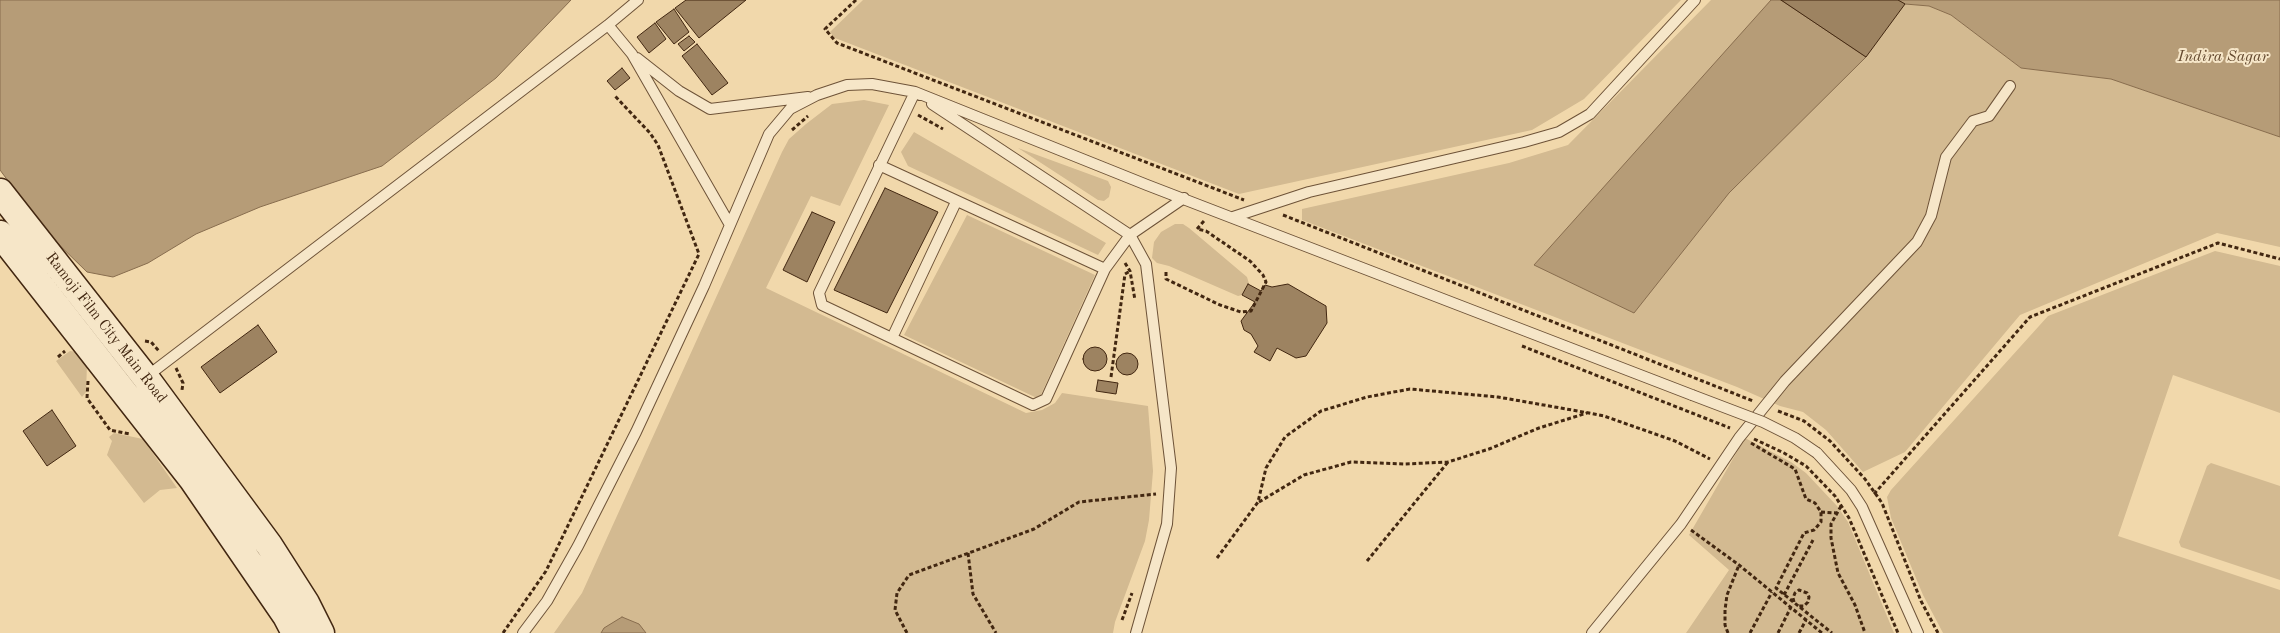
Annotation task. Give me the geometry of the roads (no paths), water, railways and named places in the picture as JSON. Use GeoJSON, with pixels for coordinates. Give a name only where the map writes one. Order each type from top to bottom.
{"type":"FeatureCollection","features":[{"type":"Feature","properties":{"kind":"street","name":"Ramoji Film City Main Road"},"geometry":{"type":"LineString","coordinates":[[0,192],[146,378],[201,472]]}},
{"type":"Feature","properties":{"kind":"street","name":"Ramoji Film City Main Road"},"geometry":{"type":"LineString","coordinates":[[0,234],[73,328],[201,472]]}},
{"type":"Feature","properties":{"kind":"street"},"geometry":{"type":"LineString","coordinates":[[73,328],[93,311]]}},
{"type":"Feature","properties":{"kind":"street"},"geometry":{"type":"LineString","coordinates":[[201,472],[295,633]]}},
{"type":"Feature","properties":{"kind":"street"},"geometry":{"type":"LineString","coordinates":[[201,472],[269,545],[306,603],[321,633]]}},
{"type":"Feature","properties":{"kind":"lane"},"geometry":{"type":"LineString","coordinates":[[146,378],[608,25],[638,0]]}},
{"type":"Feature","properties":{"kind":"lane"},"geometry":{"type":"LineString","coordinates":[[1232,217],[1309,192],[1524,142],[1559,132],[1590,114],[1695,0]]}},
{"type":"Feature","properties":{"kind":"lane"},"geometry":{"type":"LineString","coordinates":[[608,25],[632,54],[730,225]]}},
{"type":"Feature","properties":{"kind":"lane"},"geometry":{"type":"LineString","coordinates":[[632,54],[679,91],[710,109],[817,95]]}},
{"type":"Feature","properties":{"kind":"lane"},"geometry":{"type":"LineString","coordinates":[[523,633],[547,602],[578,546],[644,415],[769,134],[790,109],[817,95],[847,85],[872,84],[915,92],[1232,217],[1763,422],[1796,438],[1817,453],[1851,490],[1862,507],[1918,633]]}},
{"type":"Feature","properties":{"kind":"lane"},"geometry":{"type":"LineString","coordinates":[[1592,633],[1681,524],[1741,436],[1785,380],[1917,242],[1931,216],[1946,157],[1973,121],[1989,116],[2010,86]]}},
{"type":"Feature","properties":{"kind":"lane"},"geometry":{"type":"LineString","coordinates":[[915,92],[819,293],[822,305],[1033,405],[1046,399],[1105,269],[1130,236],[1184,198]]}},
{"type":"Feature","properties":{"kind":"lane"},"geometry":{"type":"LineString","coordinates":[[915,92],[1130,236],[1146,264],[1171,468],[1167,524],[1136,633]]}},
{"type":"Feature","properties":{"kind":"lane"},"geometry":{"type":"LineString","coordinates":[[879,165],[1105,269]]}},
{"type":"Feature","properties":{"kind":"lane"},"geometry":{"type":"LineString","coordinates":[[892,338],[956,202]]}},
{"type":"Feature","properties":{"kind":"water"},"geometry":{"type":"Polygon","coordinates":[[[0,0],[571,0],[496,78],[382,166],[260,207],[196,234],[148,263],[113,277],[87,272],[46,232],[0,170],[0,0]]]}},
{"type":"Feature","properties":{"kind":"water"},"geometry":{"type":"Polygon","coordinates":[[[1771,0],[1781,0],[1866,57],[1729,193],[1634,313],[1534,265],[1771,0]]]}},
{"type":"Feature","properties":{"kind":"water","name":"Indira Sagar"},"geometry":{"type":"Polygon","coordinates":[[[1898,0],[2280,0],[2280,137],[2111,79],[2021,68],[1951,15],[1929,6],[1905,4],[1898,0]]]}},
{"type":"Feature","properties":{"kind":"water"},"geometry":{"type":"Polygon","coordinates":[[[622,617],[639,624],[646,633],[601,633],[604,628],[622,617]]]}}]}
